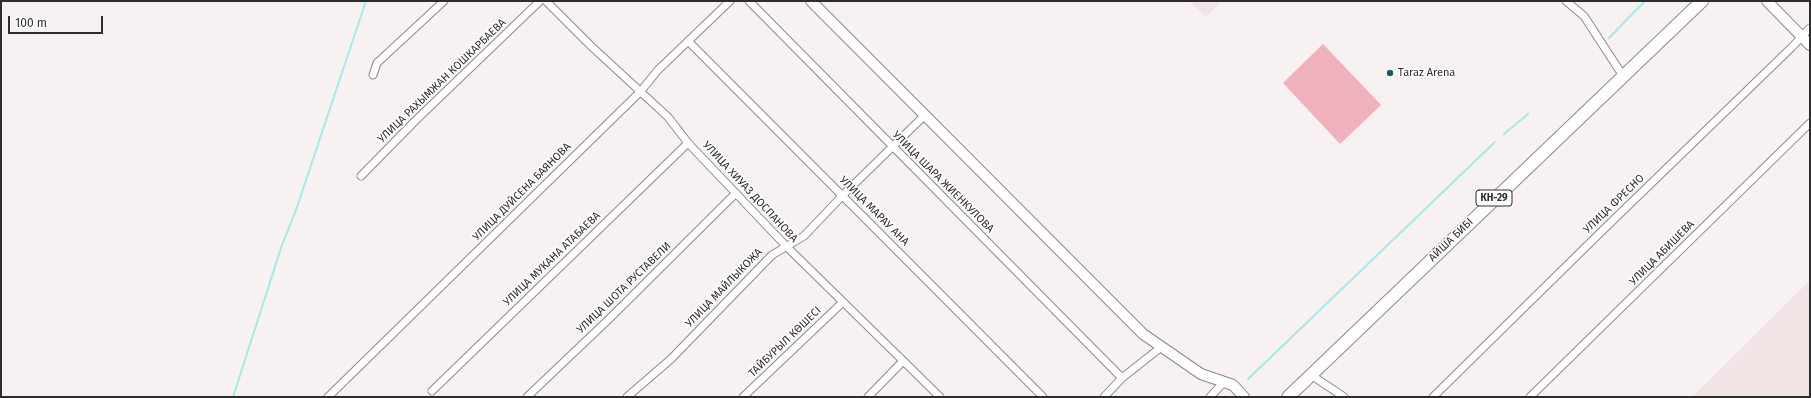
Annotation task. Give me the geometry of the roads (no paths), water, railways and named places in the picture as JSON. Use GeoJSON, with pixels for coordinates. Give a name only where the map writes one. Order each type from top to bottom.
{"type":"FeatureCollection","features":[{"type":"Feature","properties":{"kind":"main road","name":"АЙША БИБІ"},"geometry":{"type":"LineString","coordinates":[[1288,397],[1702,1]]}},
{"type":"Feature","properties":{"kind":"street"},"geometry":{"type":"LineString","coordinates":[[373,75],[377,63],[444,1]]}},
{"type":"Feature","properties":{"kind":"street","name":"УЛИЦА РАХЫМЖАН КОШКАРБАЕВА"},"geometry":{"type":"LineString","coordinates":[[361,176],[416,120],[540,1]]}},
{"type":"Feature","properties":{"kind":"street","name":"УЛИЦА ХИУАЗ ДОСПАНОВА"},"geometry":{"type":"LineString","coordinates":[[546,1],[668,117],[688,143],[786,246],[940,397]]}},
{"type":"Feature","properties":{"kind":"street","name":"УЛИЦА ДУЙСЕНА БАЯНОВА"},"geometry":{"type":"LineString","coordinates":[[328,397],[640,92],[658,70],[688,40],[730,1]]}},
{"type":"Feature","properties":{"kind":"street","name":"УЛИЦА ШАРА ЖИЕНКУЛОВА"},"geometry":{"type":"LineString","coordinates":[[749,1],[1122,378]]}},
{"type":"Feature","properties":{"kind":"street"},"geometry":{"type":"LineString","coordinates":[[811,1],[1143,334],[1160,348],[1201,374],[1229,383],[1244,397]]}},
{"type":"Feature","properties":{"kind":"street"},"geometry":{"type":"LineString","coordinates":[[1566,1],[1584,16],[1622,76]]}},
{"type":"Feature","properties":{"kind":"street"},"geometry":{"type":"LineString","coordinates":[[1767,1],[1810,45]]}},
{"type":"Feature","properties":{"kind":"street","name":"УЛИЦА ФРЕСНО"},"geometry":{"type":"LineString","coordinates":[[1434,397],[1810,28]]}},
{"type":"Feature","properties":{"kind":"street","name":"УЛИЦА МАРАУ АНА"},"geometry":{"type":"LineString","coordinates":[[688,40],[1043,397]]}},
{"type":"Feature","properties":{"kind":"street","name":"УЛИЦА МАЙЛЫКОЖА"},"geometry":{"type":"LineString","coordinates":[[627,397],[671,358],[772,255],[804,236],[843,195],[893,148],[925,115]]}},
{"type":"Feature","properties":{"kind":"street","name":"УЛИЦА АБИШЕВА"},"geometry":{"type":"LineString","coordinates":[[1530,397],[1810,123]]}},
{"type":"Feature","properties":{"kind":"street","name":"УЛИЦА МУКАНА АТАБАЕВА"},"geometry":{"type":"LineString","coordinates":[[432,392],[688,143]]}},
{"type":"Feature","properties":{"kind":"street","name":"УЛИЦА ШОТА РУСТАВЕЛИ"},"geometry":{"type":"LineString","coordinates":[[527,397],[609,319],[736,193]]}},
{"type":"Feature","properties":{"kind":"street","name":"ТАЙБУРЫЛ КӨШЕСІ"},"geometry":{"type":"LineString","coordinates":[[743,397],[842,302]]}},
{"type":"Feature","properties":{"kind":"street"},"geometry":{"type":"LineString","coordinates":[[1104,397],[1122,378],[1160,348]]}},
{"type":"Feature","properties":{"kind":"street"},"geometry":{"type":"LineString","coordinates":[[868,397],[903,361]]}},
{"type":"Feature","properties":{"kind":"street"},"geometry":{"type":"LineString","coordinates":[[1311,375],[1344,397]]}},
{"type":"Feature","properties":{"kind":"street"},"geometry":{"type":"LineString","coordinates":[[1210,397],[1229,383]]}},
{"type":"Feature","properties":{"kind":"waterway"},"geometry":{"type":"LineString","coordinates":[[233,397],[282,245],[296,210],[366,1]]}},
{"type":"Feature","properties":{"kind":"waterway"},"geometry":{"type":"LineString","coordinates":[[1609,38],[1645,1]]}},
{"type":"Feature","properties":{"kind":"waterway"},"geometry":{"type":"LineString","coordinates":[[1504,134],[1528,114]]}},
{"type":"Feature","properties":{"kind":"waterway"},"geometry":{"type":"LineString","coordinates":[[1248,379],[1495,142]]}},
{"type":"Feature","properties":{"kind":"place","name":"Taraz Arena"},"geometry":{"type":"Point","coordinates":[1390,73]}}]}
